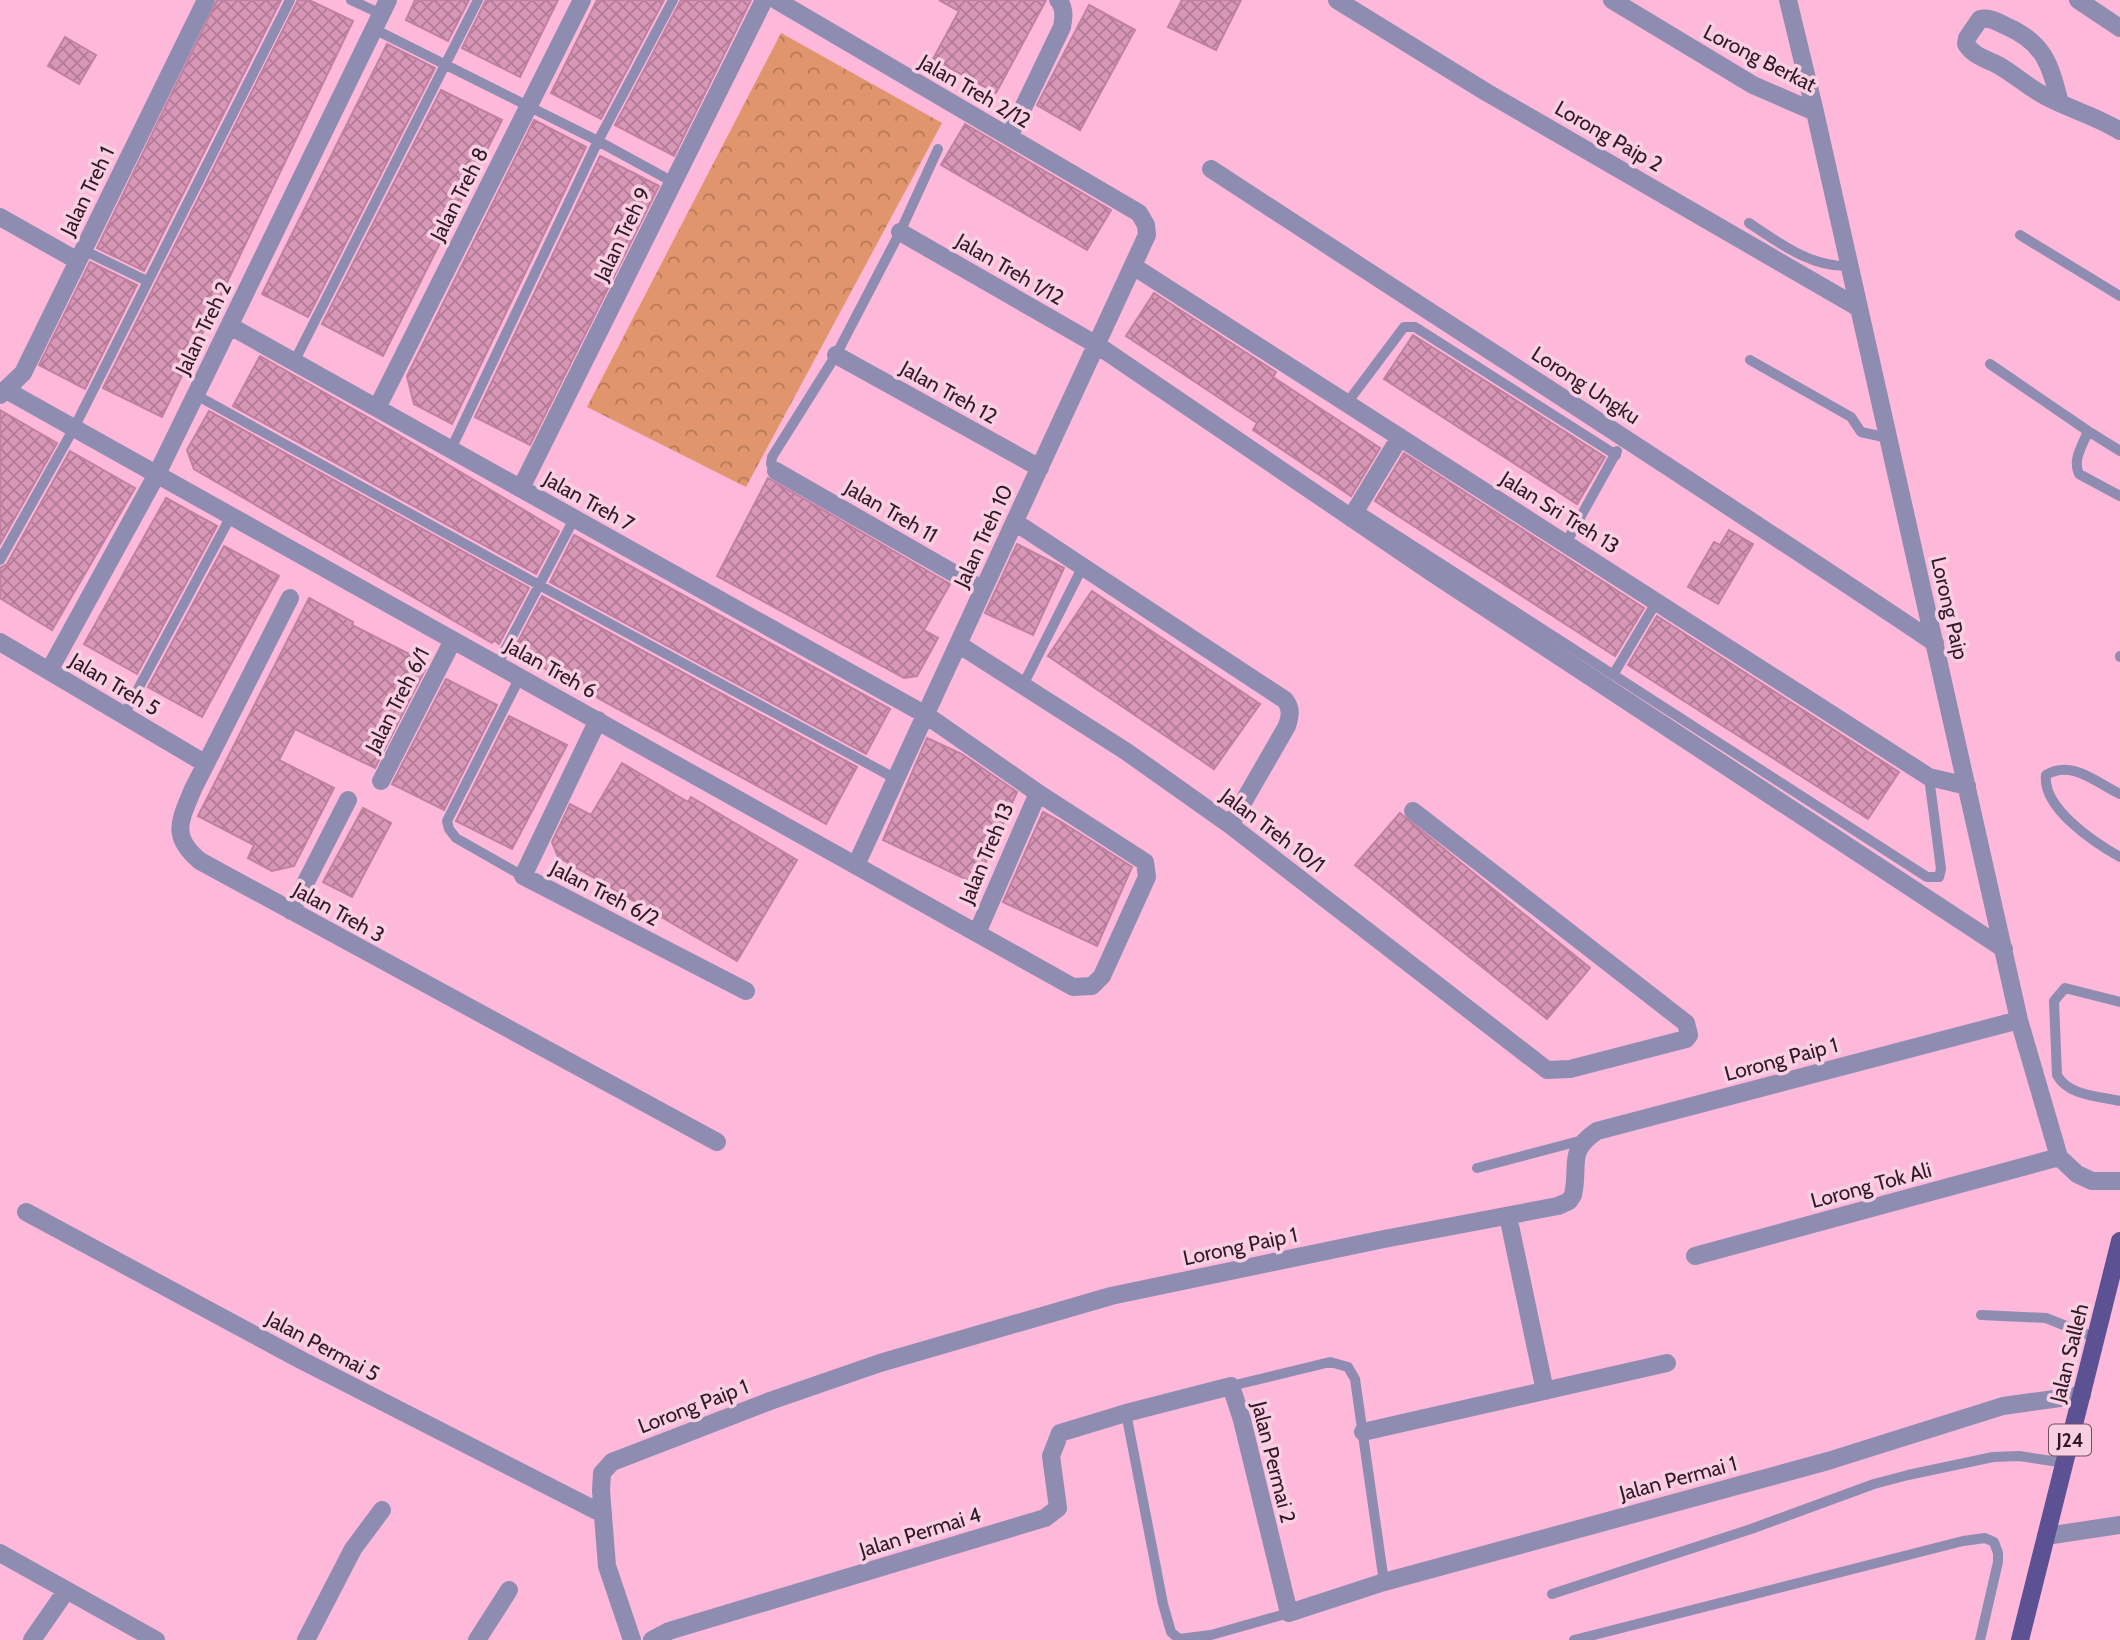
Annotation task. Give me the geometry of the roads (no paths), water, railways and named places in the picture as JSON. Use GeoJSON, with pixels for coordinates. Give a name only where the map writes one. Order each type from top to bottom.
{"type":"FeatureCollection","features":[{"type":"Feature","properties":{"kind":"main road","name":"Jalan Salleh"},"geometry":{"type":"LineString","coordinates":[[2020,1640],[2120,1241]]}},
{"type":"Feature","properties":{"kind":"street","name":"Jalan Treh 1"},"geometry":{"type":"LineString","coordinates":[[3,393],[23,373],[205,0]]}},
{"type":"Feature","properties":{"kind":"street","name":"Jalan Treh 8"},"geometry":{"type":"LineString","coordinates":[[377,408],[582,0]]}},
{"type":"Feature","properties":{"kind":"street","name":"Jalan Treh 9"},"geometry":{"type":"LineString","coordinates":[[521,488],[764,0]]}},
{"type":"Feature","properties":{"kind":"street","name":"Jalan Treh 2/12"},"geometry":{"type":"LineString","coordinates":[[776,0],[1139,213],[1146,225]]}},
{"type":"Feature","properties":{"kind":"street"},"geometry":{"type":"LineString","coordinates":[[1009,137],[1062,27],[1064,16],[1058,0]]}},
{"type":"Feature","properties":{"kind":"street","name":"Lorong Paip 2"},"geometry":{"type":"LineString","coordinates":[[1337,0],[1486,92],[1859,308]]}},
{"type":"Feature","properties":{"kind":"street","name":"Lorong Berkat"},"geometry":{"type":"LineString","coordinates":[[1612,0],[1753,85],[1815,112]]}},
{"type":"Feature","properties":{"kind":"street","name":"Lorong Paip"},"geometry":{"type":"LineString","coordinates":[[1788,0],[2019,1020],[2059,1157]]}},
{"type":"Feature","properties":{"kind":"street"},"geometry":{"type":"LineString","coordinates":[[2078,0],[2120,28]]}},
{"type":"Feature","properties":{"kind":"street","name":"Jalan Treh 2"},"geometry":{"type":"LineString","coordinates":[[50,671],[196,395],[381,14]]}},
{"type":"Feature","properties":{"kind":"street"},"geometry":{"type":"LineString","coordinates":[[2060,103],[2046,57],[2036,43],[2018,31],[1990,19],[1980,19],[1967,38],[1968,49],[2013,74],[2044,96],[2120,131]]}},
{"type":"Feature","properties":{"kind":"street","name":"Lorong Ungku"},"geometry":{"type":"LineString","coordinates":[[1211,169],[1623,435],[1935,643]]}},
{"type":"Feature","properties":{"kind":"street"},"geometry":{"type":"LineString","coordinates":[[0,217],[80,255]]}},
{"type":"Feature","properties":{"kind":"street","name":"Jalan Treh 10"},"geometry":{"type":"LineString","coordinates":[[856,865],[1133,266],[1147,235],[1146,225]]}},
{"type":"Feature","properties":{"kind":"street","name":"Jalan Treh 1/12"},"geometry":{"type":"LineString","coordinates":[[900,232],[1097,345],[2004,949]]}},
{"type":"Feature","properties":{"kind":"street","name":"Jalan Sri Treh 13"},"geometry":{"type":"LineString","coordinates":[[1133,266],[1929,777],[1967,786]]}},
{"type":"Feature","properties":{"kind":"street","name":"Jalan Treh 7"},"geometry":{"type":"LineString","coordinates":[[230,326],[926,715],[1038,793],[1145,862],[1147,877],[1102,976],[1093,986],[1073,986]]}},
{"type":"Feature","properties":{"kind":"street","name":"Jalan Treh 12"},"geometry":{"type":"LineString","coordinates":[[836,355],[1040,468]]}},
{"type":"Feature","properties":{"kind":"street","name":"Jalan Treh 6"},"geometry":{"type":"LineString","coordinates":[[3,393],[74,428],[1073,986]]}},
{"type":"Feature","properties":{"kind":"street"},"geometry":{"type":"LineString","coordinates":[[1354,514],[1400,437]]}},
{"type":"Feature","properties":{"kind":"street","name":"Jalan Treh 11"},"geometry":{"type":"LineString","coordinates":[[776,471],[983,590]]}},
{"type":"Feature","properties":{"kind":"street"},"geometry":{"type":"LineString","coordinates":[[1015,522],[1289,706],[1287,726],[1230,825]]}},
{"type":"Feature","properties":{"kind":"street","name":"Jalan Treh 3"},"geometry":{"type":"LineString","coordinates":[[290,598],[181,819],[181,836],[186,850],[200,861],[717,1142]]}},
{"type":"Feature","properties":{"kind":"street","name":"Jalan Treh 6/1"},"geometry":{"type":"LineString","coordinates":[[381,781],[453,640]]}},
{"type":"Feature","properties":{"kind":"street","name":"Jalan Treh 5"},"geometry":{"type":"LineString","coordinates":[[0,642],[206,764]]}},
{"type":"Feature","properties":{"kind":"street","name":"Jalan Treh 10/1"},"geometry":{"type":"LineString","coordinates":[[958,644],[1127,752],[1230,825],[1547,1070],[1570,1069],[1686,1039],[1689,1035],[1686,1023],[1413,811]]}},
{"type":"Feature","properties":{"kind":"street","name":"Jalan Treh 6/2"},"geometry":{"type":"LineString","coordinates":[[598,720],[523,876],[746,991]]}},
{"type":"Feature","properties":{"kind":"street","name":"Jalan Treh 13"},"geometry":{"type":"LineString","coordinates":[[977,933],[1038,793]]}},
{"type":"Feature","properties":{"kind":"street"},"geometry":{"type":"LineString","coordinates":[[291,911],[348,800]]}},
{"type":"Feature","properties":{"kind":"street","name":"Lorong Paip 1"},"geometry":{"type":"LineString","coordinates":[[632,1640],[607,1566],[602,1473],[612,1462],[771,1401],[880,1363],[1111,1296],[1384,1239],[1540,1210],[1569,1201],[1575,1186],[1577,1150],[1583,1140],[1597,1131],[2019,1020]]}},
{"type":"Feature","properties":{"kind":"street"},"geometry":{"type":"LineString","coordinates":[[2059,1157],[2077,1174],[2091,1181],[2120,1181]]}},
{"type":"Feature","properties":{"kind":"street","name":"Lorong Tok Ali"},"geometry":{"type":"LineString","coordinates":[[1695,1256],[2059,1157]]}},
{"type":"Feature","properties":{"kind":"street","name":"Jalan Permai 5"},"geometry":{"type":"LineString","coordinates":[[26,1212],[301,1360],[603,1514]]}},
{"type":"Feature","properties":{"kind":"street"},"geometry":{"type":"LineString","coordinates":[[1508,1216],[1545,1391]]}},
{"type":"Feature","properties":{"kind":"street"},"geometry":{"type":"LineString","coordinates":[[1363,1432],[1667,1363]]}},
{"type":"Feature","properties":{"kind":"street","name":"Jalan Permai 2"},"geometry":{"type":"LineString","coordinates":[[1126,1413],[1231,1386],[1242,1420],[1289,1613]]}},
{"type":"Feature","properties":{"kind":"street","name":"Jalan Permai 1"},"geometry":{"type":"LineString","coordinates":[[1289,1613],[1384,1582],[1828,1461],[2003,1406],[2082,1395]]}},
{"type":"Feature","properties":{"kind":"street","name":"Jalan Permai 4"},"geometry":{"type":"LineString","coordinates":[[652,1640],[669,1631],[1045,1518],[1058,1508],[1051,1456],[1059,1433],[1126,1413]]}},
{"type":"Feature","properties":{"kind":"street"},"geometry":{"type":"LineString","coordinates":[[306,1640],[353,1549],[382,1510]]}},
{"type":"Feature","properties":{"kind":"street"},"geometry":{"type":"LineString","coordinates":[[2046,1536],[2120,1525]]}},
{"type":"Feature","properties":{"kind":"street"},"geometry":{"type":"LineString","coordinates":[[0,1553],[156,1640]]}},
{"type":"Feature","properties":{"kind":"street"},"geometry":{"type":"LineString","coordinates":[[477,1640],[509,1590]]}},
{"type":"Feature","properties":{"kind":"street"},"geometry":{"type":"LineString","coordinates":[[32,1640],[66,1591]]}},
{"type":"Feature","properties":{"kind":"lane"},"geometry":{"type":"LineString","coordinates":[[0,560],[74,428],[290,0]]}},
{"type":"Feature","properties":{"kind":"lane"},"geometry":{"type":"LineString","coordinates":[[351,0],[381,14],[444,66],[597,141],[673,182]]}},
{"type":"Feature","properties":{"kind":"lane"},"geometry":{"type":"LineString","coordinates":[[294,362],[478,0]]}},
{"type":"Feature","properties":{"kind":"lane"},"geometry":{"type":"LineString","coordinates":[[451,449],[597,141],[673,0]]}},
{"type":"Feature","properties":{"kind":"lane"},"geometry":{"type":"LineString","coordinates":[[776,471],[771,464],[772,457],[836,355],[900,232],[938,149]]}},
{"type":"Feature","properties":{"kind":"lane"},"geometry":{"type":"LineString","coordinates":[[1749,223],[1786,247],[1813,260],[1839,267],[1850,266]]}},
{"type":"Feature","properties":{"kind":"lane"},"geometry":{"type":"LineString","coordinates":[[2020,235],[2120,296]]}},
{"type":"Feature","properties":{"kind":"lane"},"geometry":{"type":"LineString","coordinates":[[80,255],[147,281]]}},
{"type":"Feature","properties":{"kind":"lane"},"geometry":{"type":"LineString","coordinates":[[1347,403],[1404,327],[1415,327],[1616,455]]}},
{"type":"Feature","properties":{"kind":"lane"},"geometry":{"type":"LineString","coordinates":[[1750,360],[1851,416],[1861,432],[1888,438]]}},
{"type":"Feature","properties":{"kind":"lane"},"geometry":{"type":"LineString","coordinates":[[1990,363],[2120,451]]}},
{"type":"Feature","properties":{"kind":"lane"},"geometry":{"type":"LineString","coordinates":[[196,395],[896,779]]}},
{"type":"Feature","properties":{"kind":"lane"},"geometry":{"type":"LineString","coordinates":[[2088,431],[2079,449],[2076,468],[2079,474],[2119,494]]}},
{"type":"Feature","properties":{"kind":"lane"},"geometry":{"type":"LineString","coordinates":[[1566,543],[1616,455],[1623,435]]}},
{"type":"Feature","properties":{"kind":"lane"},"geometry":{"type":"LineString","coordinates":[[1354,514],[1613,675],[1927,877],[1935,878],[1939,877],[1941,869],[1929,777]]}},
{"type":"Feature","properties":{"kind":"lane"},"geometry":{"type":"LineString","coordinates":[[124,715],[231,516]]}},
{"type":"Feature","properties":{"kind":"lane"},"geometry":{"type":"LineString","coordinates":[[497,665],[574,519]]}},
{"type":"Feature","properties":{"kind":"lane"},"geometry":{"type":"LineString","coordinates":[[1023,685],[1082,568]]}},
{"type":"Feature","properties":{"kind":"lane"},"geometry":{"type":"LineString","coordinates":[[1613,675],[1657,601]]}},
{"type":"Feature","properties":{"kind":"lane"},"geometry":{"type":"LineString","coordinates":[[520,677],[447,821],[456,838],[523,876]]}},
{"type":"Feature","properties":{"kind":"lane"},"geometry":{"type":"LineString","coordinates":[[2120,794],[2078,771],[2060,769],[2046,775],[2046,787],[2051,799],[2081,832],[2120,857]]}},
{"type":"Feature","properties":{"kind":"lane"},"geometry":{"type":"LineString","coordinates":[[2120,1002],[2065,988],[2053,1001],[2057,1075],[2062,1084],[2072,1090],[2120,1101]]}},
{"type":"Feature","properties":{"kind":"lane"},"geometry":{"type":"LineString","coordinates":[[1477,1168],[1583,1140]]}},
{"type":"Feature","properties":{"kind":"lane"},"geometry":{"type":"LineString","coordinates":[[1981,1315],[2046,1318],[2096,1338]]}},
{"type":"Feature","properties":{"kind":"lane"},"geometry":{"type":"LineString","coordinates":[[1231,1386],[1330,1362],[1348,1367],[1356,1379],[1384,1582]]}},
{"type":"Feature","properties":{"kind":"lane"},"geometry":{"type":"LineString","coordinates":[[1126,1413],[1163,1604],[1171,1632],[1179,1639],[1211,1635],[1289,1613]]}},
{"type":"Feature","properties":{"kind":"lane"},"geometry":{"type":"LineString","coordinates":[[1552,1594],[1908,1475],[1993,1457],[2019,1456],[2064,1463]]}},
{"type":"Feature","properties":{"kind":"lane"},"geometry":{"type":"LineString","coordinates":[[1574,1640],[1962,1541],[1985,1538],[1994,1542],[1998,1562],[1980,1640]]}}]}
